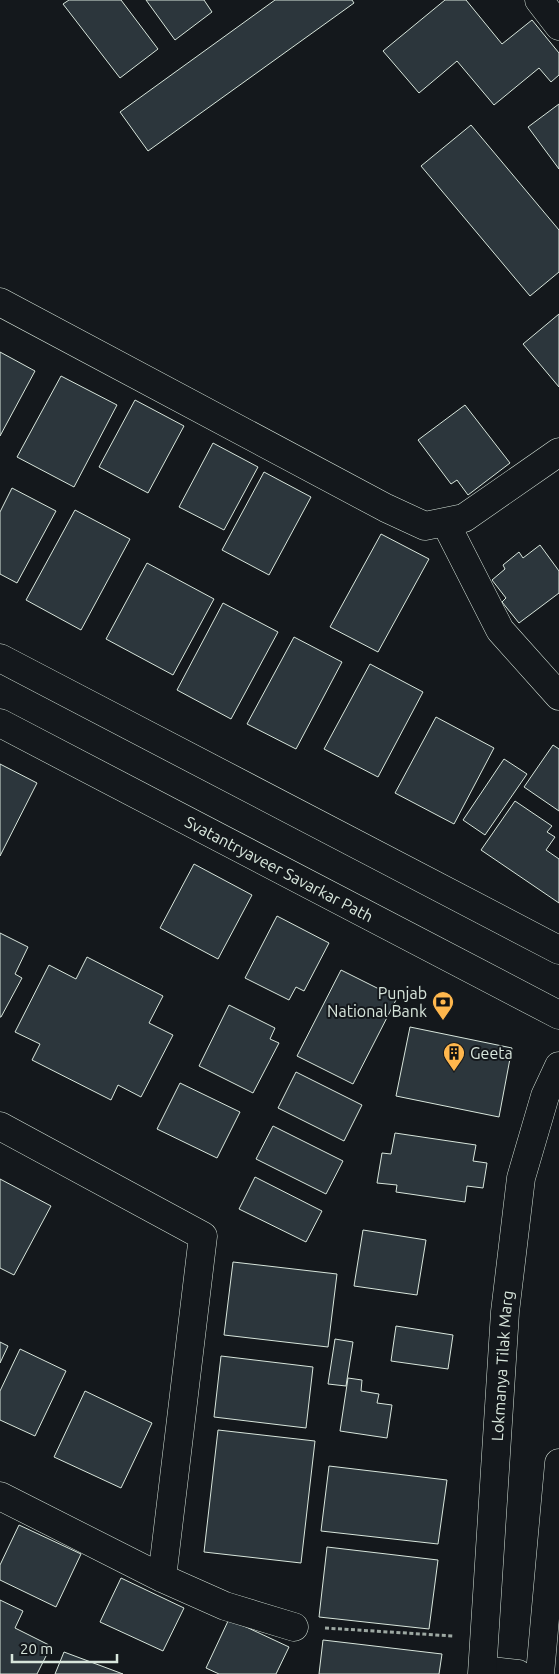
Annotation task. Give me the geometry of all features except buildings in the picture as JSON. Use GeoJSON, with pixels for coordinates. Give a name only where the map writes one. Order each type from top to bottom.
{"type":"FeatureCollection","features":[{"type":"Feature","properties":{"kind":"main road"},"geometry":{"type":"LineString","coordinates":[[540,0],[559,26]]}},
{"type":"Feature","properties":{"kind":"main road"},"geometry":{"type":"LineString","coordinates":[[0,302],[386,508],[426,526],[464,518],[559,452]]}},
{"type":"Feature","properties":{"kind":"main road"},"geometry":{"type":"LineString","coordinates":[[445,522],[500,630],[559,696]]}},
{"type":"Feature","properties":{"kind":"main road"},"geometry":{"type":"LineString","coordinates":[[0,658],[559,950]]}},
{"type":"Feature","properties":{"kind":"main road","name":"Svatantryaveer Savarkar Path"},"geometry":{"type":"LineString","coordinates":[[0,722],[559,1015]]}},
{"type":"Feature","properties":{"kind":"main road","name":"Lokmanya Tilak Marg"},"geometry":{"type":"LineString","coordinates":[[483,1672],[505,1312],[521,1178],[545,1096],[559,1066]]}},
{"type":"Feature","properties":{"kind":"main road"},"geometry":{"type":"LineString","coordinates":[[0,1126],[203,1236],[162,1578]]}},
{"type":"Feature","properties":{"kind":"main road"},"geometry":{"type":"LineString","coordinates":[[540,1674],[559,1463]]}},
{"type":"Feature","properties":{"kind":"main road"},"geometry":{"type":"LineString","coordinates":[[0,1496],[162,1578],[225,1606],[294,1626]]}},
{"type":"Feature","properties":{"kind":"main road"},"geometry":{"type":"LineString","coordinates":[[483,1672],[518,1674]]}},
{"type":"Feature","properties":{"kind":"path"},"geometry":{"type":"LineString","coordinates":[[294,1626],[445,1635],[485,1641]]}},
{"type":"Feature","properties":{"kind":"place","name":"Punjab National Bank"},"geometry":{"type":"Point","coordinates":[443,1021]}},
{"type":"Feature","properties":{"kind":"place","name":"Geeta"},"geometry":{"type":"Point","coordinates":[454,1072]}}]}
